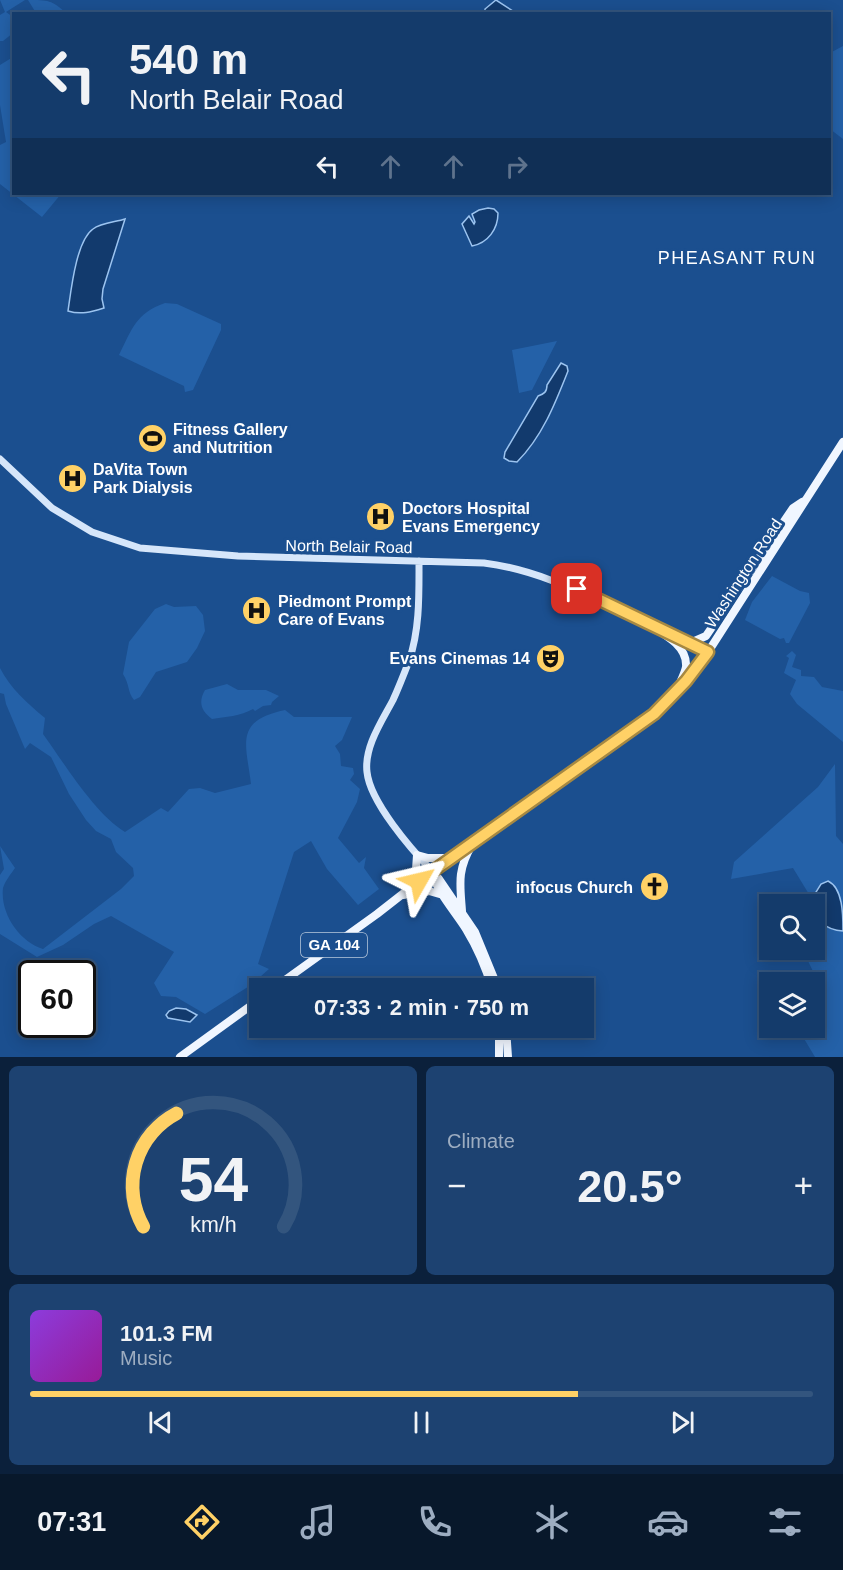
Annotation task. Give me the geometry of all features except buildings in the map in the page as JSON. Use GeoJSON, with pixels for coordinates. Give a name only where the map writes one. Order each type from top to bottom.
{"type":"FeatureCollection","features":[{"type":"Feature","properties":{"kind":"main road","name":"Washington Road"},"geometry":{"type":"LineString","coordinates":[[288,978],[450,858],[654,714],[701,663],[843,442]]}},
{"type":"Feature","properties":{"kind":"main road","name":"North Belair Road"},"geometry":{"type":"LineString","coordinates":[[0,459],[52,508],[92,532],[130,546],[238,556],[484,562],[506,565],[572,587],[708,652]]}},
{"type":"Feature","properties":{"kind":"main road","name":"Washington Road"},"geometry":{"type":"LineString","coordinates":[[690,643],[706,636],[793,507],[806,499]]}},
{"type":"Feature","properties":{"kind":"main road"},"geometry":{"type":"LineString","coordinates":[[419,561],[419,600],[410,659],[371,744],[367,771],[376,799],[417,855],[439,879],[475,932],[494,978]]}},
{"type":"Feature","properties":{"kind":"main road"},"geometry":{"type":"LineString","coordinates":[[580,570],[583,582],[596,598]]}},
{"type":"Feature","properties":{"kind":"main road"},"geometry":{"type":"LineString","coordinates":[[640,620],[678,645],[684,654],[686,667],[677,691]]}},
{"type":"Feature","properties":{"kind":"main road"},"geometry":{"type":"LineString","coordinates":[[462,913],[459,879],[463,863],[475,841]]}},
{"type":"Feature","properties":{"kind":"main road"},"geometry":{"type":"LineString","coordinates":[[417,855],[428,858],[450,858]]}},
{"type":"Feature","properties":{"kind":"main road"},"geometry":{"type":"LineString","coordinates":[[415,884],[417,855]]}},
{"type":"Feature","properties":{"kind":"main road"},"geometry":{"type":"LineString","coordinates":[[432,871],[435,882],[467,931],[489,978]]}},
{"type":"Feature","properties":{"kind":"main road"},"geometry":{"type":"LineString","coordinates":[[401,895],[429,891],[444,896]]}},
{"type":"Feature","properties":{"kind":"main road"},"geometry":{"type":"LineString","coordinates":[[180,1057],[249,1007]]}},
{"type":"Feature","properties":{"kind":"main road"},"geometry":{"type":"LineString","coordinates":[[499,1038],[499,1057]]}},
{"type":"Feature","properties":{"kind":"main road"},"geometry":{"type":"LineString","coordinates":[[507,1038],[508,1057]]}},
{"type":"Feature","properties":{"kind":"shaded area"},"geometry":{"type":"Polygon","coordinates":[[[0,0],[25,0],[6,12],[12,16],[12,34],[0,41],[0,15],[5,12],[0,0]]]}},
{"type":"Feature","properties":{"kind":"shaded area"},"geometry":{"type":"Polygon","coordinates":[[[28,0],[49,2],[65,12],[35,12],[28,0]]]}},
{"type":"Feature","properties":{"kind":"shaded area"},"geometry":{"type":"Polygon","coordinates":[[[496,0],[514,12],[485,12],[485,9],[496,0]]]}},
{"type":"Feature","properties":{"kind":"shaded area"},"geometry":{"type":"Polygon","coordinates":[[[843,46],[843,139],[831,130],[831,52],[843,46]]]}},
{"type":"Feature","properties":{"kind":"shaded area"},"geometry":{"type":"Polygon","coordinates":[[[12,58],[12,193],[0,184],[0,145],[6,142],[0,105],[0,65],[12,58]]]}},
{"type":"Feature","properties":{"kind":"shaded area"},"geometry":{"type":"Polygon","coordinates":[[[14,195],[60,195],[42,217],[14,195]]]}},
{"type":"Feature","properties":{"kind":"shaded area"},"geometry":{"type":"Polygon","coordinates":[[[488,208],[498,213],[494,230],[483,242],[472,246],[462,224],[469,216],[474,224],[472,214],[488,208]]]}},
{"type":"Feature","properties":{"kind":"shaded area"},"geometry":{"type":"Polygon","coordinates":[[[125,219],[103,289],[104,308],[82,313],[68,311],[78,255],[87,235],[100,225],[125,219]]]}},
{"type":"Feature","properties":{"kind":"shaded area"},"geometry":{"type":"Polygon","coordinates":[[[165,303],[177,304],[221,324],[221,330],[193,390],[185,392],[184,386],[119,355],[141,317],[165,303]]]}},
{"type":"Feature","properties":{"kind":"shaded area"},"geometry":{"type":"Polygon","coordinates":[[[557,341],[532,390],[519,393],[512,350],[557,341]]]}},
{"type":"Feature","properties":{"kind":"shaded area"},"geometry":{"type":"Polygon","coordinates":[[[561,363],[567,366],[568,371],[547,419],[534,442],[517,462],[509,461],[504,458],[505,452],[538,396],[546,391],[547,385],[561,363]]]}},
{"type":"Feature","properties":{"kind":"shaded area"},"geometry":{"type":"Polygon","coordinates":[[[772,576],[800,591],[809,593],[810,603],[789,643],[786,643],[784,638],[780,639],[745,620],[752,602],[772,576]]]}},
{"type":"Feature","properties":{"kind":"shaded area"},"geometry":{"type":"Polygon","coordinates":[[[166,604],[174,607],[196,606],[203,615],[205,631],[187,662],[156,672],[140,697],[134,700],[123,674],[129,642],[155,609],[166,604]]]}},
{"type":"Feature","properties":{"kind":"shaded area"},"geometry":{"type":"Polygon","coordinates":[[[792,651],[796,655],[792,667],[801,670],[801,676],[814,677],[822,687],[843,691],[843,742],[797,704],[790,694],[796,680],[784,673],[789,658],[786,656],[792,651]]]}},
{"type":"Feature","properties":{"kind":"shaded area"},"geometry":{"type":"Polygon","coordinates":[[[0,668],[14,689],[45,718],[43,734],[91,801],[125,832],[161,808],[168,812],[189,789],[200,788],[215,793],[251,784],[246,745],[247,736],[257,720],[285,710],[294,717],[352,717],[342,740],[335,746],[340,754],[341,766],[353,768],[354,774],[350,780],[360,789],[357,802],[338,838],[359,863],[366,857],[364,868],[379,889],[358,905],[327,869],[311,841],[294,852],[258,964],[269,969],[259,978],[249,978],[249,986],[205,1014],[176,997],[161,996],[154,983],[174,952],[111,916],[94,924],[63,945],[37,957],[0,934],[0,875],[4,869],[0,846],[15,868],[3,888],[8,917],[19,933],[43,949],[121,889],[134,876],[133,868],[116,852],[111,839],[96,831],[86,820],[69,794],[51,757],[30,743],[25,749],[4,694],[0,693],[0,668]]]}},
{"type":"Feature","properties":{"kind":"shaded area"},"geometry":{"type":"Polygon","coordinates":[[[227,684],[238,690],[266,690],[279,696],[271,705],[263,706],[255,711],[253,709],[238,715],[212,719],[205,713],[202,706],[203,694],[205,690],[227,684]]]}},
{"type":"Feature","properties":{"kind":"shaded area"},"geometry":{"type":"Polygon","coordinates":[[[835,764],[836,836],[843,844],[843,1057],[815,1057],[804,1038],[825,1038],[825,972],[813,972],[808,961],[825,960],[825,894],[809,894],[793,868],[731,879],[734,862],[818,787],[835,764]]]}},
{"type":"Feature","properties":{"kind":"shaded area"},"geometry":{"type":"Polygon","coordinates":[[[828,881],[837,890],[842,910],[843,931],[825,925],[825,894],[815,894],[821,884],[828,881]]]}},
{"type":"Feature","properties":{"kind":"shaded area"},"geometry":{"type":"Polygon","coordinates":[[[176,1008],[186,1009],[197,1015],[190,1022],[168,1018],[166,1015],[169,1011],[176,1008]]]}},
{"type":"Feature","properties":{"kind":"place","name":"Fitness Gallery and Nutrition"},"geometry":{"type":"Point","coordinates":[152,438]}},
{"type":"Feature","properties":{"kind":"place","name":"DaVita Town Park Dialysis"},"geometry":{"type":"Point","coordinates":[72,478]}},
{"type":"Feature","properties":{"kind":"place","name":"Doctors Hospital Evans Emergency"},"geometry":{"type":"Point","coordinates":[381,517]}},
{"type":"Feature","properties":{"kind":"place","name":"Piedmont Prompt Care of Evans"},"geometry":{"type":"Point","coordinates":[257,610]}},
{"type":"Feature","properties":{"kind":"place","name":"Evans Cinemas 14"},"geometry":{"type":"Point","coordinates":[551,658]}},
{"type":"Feature","properties":{"kind":"place","name":"infocus Church"},"geometry":{"type":"Point","coordinates":[654,887]}},
{"type":"Feature","properties":{"kind":"district","name":"PHEASANT RUN"},"geometry":{"type":"Point","coordinates":[737,258]}},
{"type":"Feature","properties":{"kind":"route"},"geometry":{"type":"LineString","coordinates":[[419,881],[608,749],[654,714],[686,681],[708,652],[577,589]]}}]}
